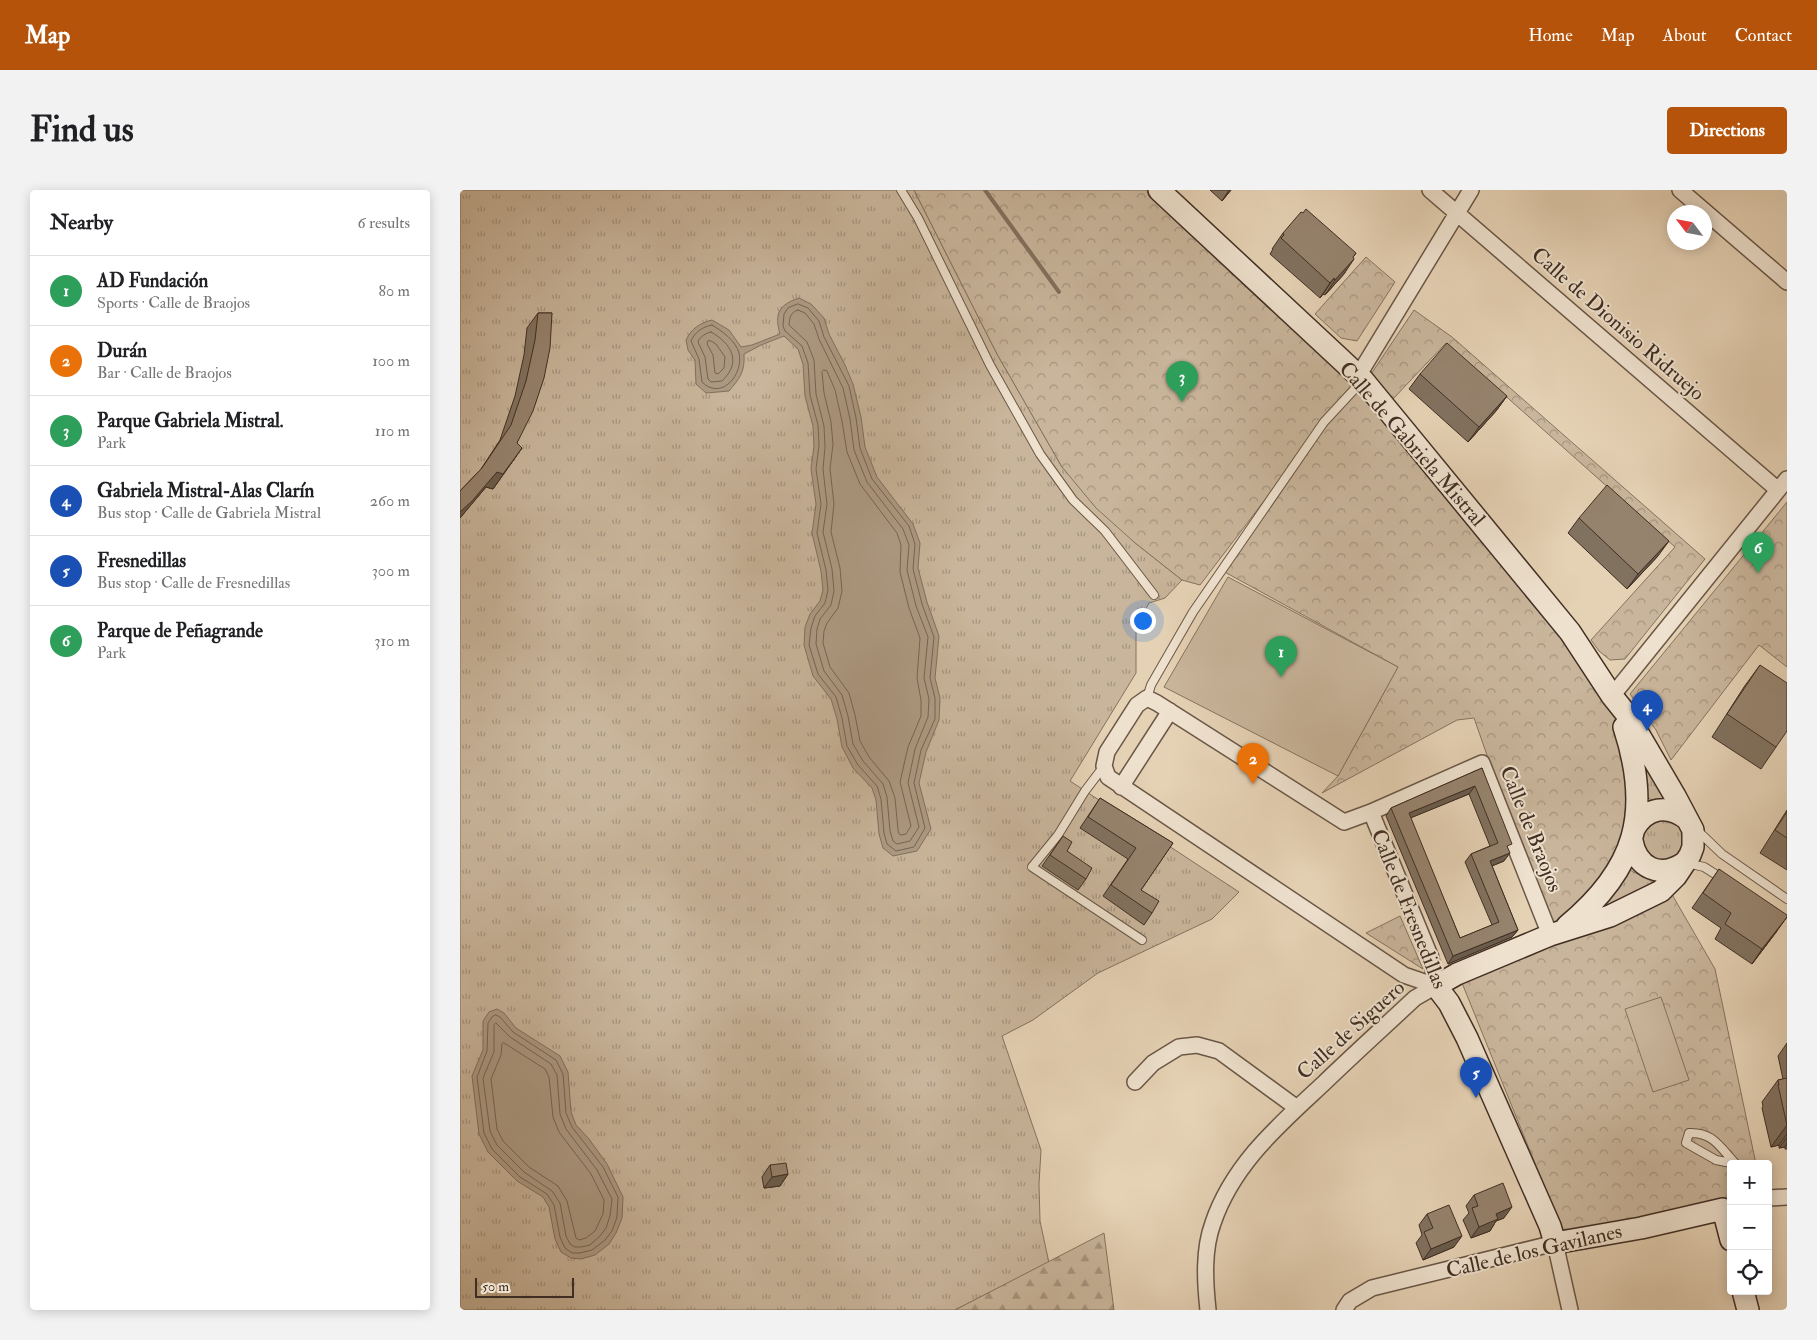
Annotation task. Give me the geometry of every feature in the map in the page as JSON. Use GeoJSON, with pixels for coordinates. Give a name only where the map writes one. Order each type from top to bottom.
{"type":"FeatureCollection","features":[{"type":"Feature","properties":{"kind":"street","name":"Calle de Gabriela Mistral"},"geometry":{"type":"LineString","coordinates":[[1159,190],[1361,378],[1570,632],[1614,699],[1628,716],[1693,830],[1694,847],[1676,876],[1662,891],[1610,916],[1556,933],[1457,974],[1436,986]]}},
{"type":"Feature","properties":{"kind":"street","name":"Calle de Dionisio Ridruejo"},"geometry":{"type":"LineString","coordinates":[[1430,190],[1783,485]]}},
{"type":"Feature","properties":{"kind":"street"},"geometry":{"type":"LineString","coordinates":[[1361,378],[1471,190]]}},
{"type":"Feature","properties":{"kind":"street"},"geometry":{"type":"LineString","coordinates":[[1680,190],[1787,282]]}},
{"type":"Feature","properties":{"kind":"street"},"geometry":{"type":"LineString","coordinates":[[1614,699],[1783,485]]}},
{"type":"Feature","properties":{"kind":"street"},"geometry":{"type":"LineString","coordinates":[[1147,698],[1137,705],[1107,752],[1104,766],[1108,777],[1404,975],[1436,986]]}},
{"type":"Feature","properties":{"kind":"street","name":"Calle de Braojos"},"geometry":{"type":"LineString","coordinates":[[1147,698],[1344,822],[1482,763],[1556,933]]}},
{"type":"Feature","properties":{"kind":"street","name":"Calle de Gabriela Mistral"},"geometry":{"type":"LineString","coordinates":[[1556,933],[1600,896],[1626,858],[1633,835],[1639,794],[1633,755],[1614,699]]}},
{"type":"Feature","properties":{"kind":"street"},"geometry":{"type":"LineString","coordinates":[[1121,787],[1170,711]]}},
{"type":"Feature","properties":{"kind":"street","name":"Calle de Gabriela Mistral"},"geometry":{"type":"LineString","coordinates":[[1633,835],[1644,816],[1658,809],[1674,810],[1688,821]]}},
{"type":"Feature","properties":{"kind":"street","name":"Calle de Fresnedillas"},"geometry":{"type":"LineString","coordinates":[[1371,812],[1431,958],[1436,986],[1450,1003],[1468,1038],[1550,1226],[1570,1310]]}},
{"type":"Feature","properties":{"kind":"street"},"geometry":{"type":"LineString","coordinates":[[1633,835],[1638,857],[1651,868],[1668,870],[1684,863]]}},
{"type":"Feature","properties":{"kind":"street","name":"Calle de Siguero"},"geometry":{"type":"LineString","coordinates":[[1208,1310],[1206,1259],[1212,1224],[1228,1189],[1249,1157],[1297,1108],[1415,998],[1436,986]]}},
{"type":"Feature","properties":{"kind":"street","name":"Calle de Siguero"},"geometry":{"type":"LineString","coordinates":[[1135,1082],[1153,1063],[1179,1047],[1197,1046],[1219,1051],[1297,1108]]}},
{"type":"Feature","properties":{"kind":"street"},"geometry":{"type":"LineString","coordinates":[[1772,1198],[1787,1197]]}},
{"type":"Feature","properties":{"kind":"street","name":"Calle de los Gavilanes"},"geometry":{"type":"LineString","coordinates":[[1344,1310],[1350,1301],[1372,1288],[1555,1243],[1641,1228],[1727,1208]]}},
{"type":"Feature","properties":{"kind":"street"},"geometry":{"type":"LineString","coordinates":[[1744,1295],[1748,1310]]}},
{"type":"Feature","properties":{"kind":"lane"},"geometry":{"type":"LineString","coordinates":[[901,190],[918,218],[990,365],[1040,454],[1073,500],[1105,531],[1154,595]]}},
{"type":"Feature","properties":{"kind":"lane"},"geometry":{"type":"LineString","coordinates":[[1147,698],[1151,685],[1193,612],[1216,577],[1324,422],[1361,378]]}},
{"type":"Feature","properties":{"kind":"lane"},"geometry":{"type":"LineString","coordinates":[[1104,766],[1085,791],[1058,835],[1032,867],[1142,940]]}},
{"type":"Feature","properties":{"kind":"lane"},"geometry":{"type":"LineString","coordinates":[[1688,821],[1722,854],[1787,899]]}},
{"type":"Feature","properties":{"kind":"lane"},"geometry":{"type":"LineString","coordinates":[[1684,863],[1704,867],[1729,883]]}},
{"type":"Feature","properties":{"kind":"lane"},"geometry":{"type":"LineString","coordinates":[[1689,1133],[1698,1133],[1710,1137],[1736,1164],[1716,1160],[1686,1143],[1689,1133]]}},
{"type":"Feature","properties":{"kind":"green space"},"geometry":{"type":"Polygon","coordinates":[[[460,190],[914,190],[997,354],[1062,467],[1134,542],[1182,580],[1165,598],[1149,603],[1136,627],[1136,673],[1070,781],[1239,892],[1212,919],[1098,973],[1033,1020],[1002,1036],[1041,1150],[1039,1184],[1040,1221],[1049,1263],[955,1310],[460,1310],[460,190]]]}},
{"type":"Feature","properties":{"kind":"green space"},"geometry":{"type":"Polygon","coordinates":[[[914,190],[1152,190],[1358,376],[1329,415],[1363,380],[1612,696],[1631,771],[1625,847],[1605,878],[1550,935],[1474,718],[1457,720],[1322,793],[1338,776],[1398,667],[1221,570],[1309,442],[1200,585],[1182,580],[1134,542],[1096,508],[1062,467],[997,354],[914,190]]]}},
{"type":"Feature","properties":{"kind":"green space"},"geometry":{"type":"Polygon","coordinates":[[[1366,257],[1395,282],[1357,341],[1341,338],[1315,314],[1366,257]]]}},
{"type":"Feature","properties":{"kind":"green space"},"geometry":{"type":"Polygon","coordinates":[[[1414,310],[1452,337],[1705,559],[1625,659],[1610,660],[1599,651],[1591,640],[1675,547],[1446,343],[1392,400],[1371,374],[1414,310]]]}},
{"type":"Feature","properties":{"kind":"green space"},"geometry":{"type":"Polygon","coordinates":[[[1787,502],[1787,667],[1759,645],[1671,760],[1656,730],[1630,694],[1787,502]]]}},
{"type":"Feature","properties":{"kind":"green space"},"geometry":{"type":"Polygon","coordinates":[[[1228,577],[1398,667],[1338,776],[1164,687],[1228,577]]]}},
{"type":"Feature","properties":{"kind":"green space"},"geometry":{"type":"Polygon","coordinates":[[[1643,758],[1666,796],[1662,799],[1651,800],[1646,795],[1643,758]]]}},
{"type":"Feature","properties":{"kind":"green space"},"geometry":{"type":"Polygon","coordinates":[[[1653,818],[1682,823],[1684,853],[1665,864],[1643,854],[1641,830],[1653,818]]]}},
{"type":"Feature","properties":{"kind":"green space"},"geometry":{"type":"Polygon","coordinates":[[[1630,870],[1655,883],[1608,906],[1605,903],[1630,870]]]}},
{"type":"Feature","properties":{"kind":"green space"},"geometry":{"type":"Polygon","coordinates":[[[1670,891],[1715,969],[1755,1160],[1727,1160],[1727,1205],[1564,1235],[1462,983],[1670,891]]]}},
{"type":"Feature","properties":{"kind":"green space"},"geometry":{"type":"Polygon","coordinates":[[[1400,916],[1423,969],[1366,933],[1400,916]]]}},
{"type":"Feature","properties":{"kind":"green space"},"geometry":{"type":"Polygon","coordinates":[[[1661,997],[1689,1080],[1653,1092],[1625,1009],[1661,997]]]}},
{"type":"Feature","properties":{"kind":"green space"},"geometry":{"type":"Polygon","coordinates":[[[1104,1233],[1114,1310],[955,1310],[1104,1233]]]}},
{"type":"Feature","properties":{"kind":"water"},"geometry":{"type":"Polygon","coordinates":[[[799,298],[811,304],[824,318],[829,334],[853,384],[861,417],[865,447],[877,477],[913,524],[920,543],[918,568],[939,636],[935,678],[940,698],[939,720],[926,752],[919,783],[931,829],[917,851],[893,856],[883,848],[879,834],[876,800],[872,788],[853,768],[842,747],[831,699],[813,676],[804,645],[805,627],[810,614],[820,601],[823,590],[821,571],[812,533],[816,504],[811,469],[814,446],[813,426],[805,396],[803,364],[798,349],[784,336],[761,345],[744,354],[744,366],[741,374],[729,391],[706,393],[696,384],[695,360],[688,350],[686,340],[697,327],[712,320],[729,330],[741,347],[752,345],[780,334],[778,315],[780,311],[787,304],[799,298]]]}},
{"type":"Feature","properties":{"kind":"water"},"geometry":{"type":"Polygon","coordinates":[[[497,1009],[504,1013],[516,1028],[560,1056],[568,1072],[571,1112],[576,1125],[607,1164],[623,1197],[622,1218],[616,1233],[609,1244],[595,1255],[581,1259],[571,1258],[561,1252],[555,1239],[549,1207],[543,1197],[517,1181],[488,1152],[479,1134],[472,1076],[483,1050],[483,1021],[489,1012],[497,1009]]]}},
{"type":"Feature","properties":{"kind":"building"},"geometry":{"type":"Polygon","coordinates":[[[1306,209],[1356,253],[1353,257],[1354,259],[1330,283],[1281,238],[1301,212],[1303,213],[1306,209]]]}},
{"type":"Feature","properties":{"kind":"building"},"geometry":{"type":"Polygon","coordinates":[[[538,313],[552,313],[550,348],[544,378],[533,411],[517,443],[522,448],[503,474],[497,472],[460,512],[460,491],[482,468],[511,425],[526,381],[535,340],[538,313]]]}},
{"type":"Feature","properties":{"kind":"building"},"geometry":{"type":"Polygon","coordinates":[[[1447,343],[1507,396],[1479,427],[1420,374],[1447,343]]]}},
{"type":"Feature","properties":{"kind":"building"},"geometry":{"type":"Polygon","coordinates":[[[1607,485],[1669,541],[1638,574],[1579,518],[1607,485]]]}},
{"type":"Feature","properties":{"kind":"building"},"geometry":{"type":"Polygon","coordinates":[[[1760,665],[1787,683],[1787,731],[1776,747],[1727,714],[1760,665]]]}},
{"type":"Feature","properties":{"kind":"building"},"geometry":{"type":"Polygon","coordinates":[[[1482,768],[1512,844],[1507,846],[1510,853],[1490,861],[1518,930],[1453,956],[1391,808],[1482,768]],[[1475,786],[1409,813],[1460,938],[1499,922],[1471,854],[1498,843],[1475,786]]]}},
{"type":"Feature","properties":{"kind":"building"},"geometry":{"type":"Polygon","coordinates":[[[1100,798],[1173,843],[1141,890],[1159,901],[1152,913],[1111,885],[1136,848],[1088,817],[1100,798]]]}},
{"type":"Feature","properties":{"kind":"building"},"geometry":{"type":"Polygon","coordinates":[[[1787,812],[1787,838],[1775,830],[1787,812]]]}},
{"type":"Feature","properties":{"kind":"building"},"geometry":{"type":"Polygon","coordinates":[[[1063,836],[1072,842],[1067,851],[1092,868],[1086,879],[1050,855],[1063,836]]]}},
{"type":"Feature","properties":{"kind":"building"},"geometry":{"type":"Polygon","coordinates":[[[1719,869],[1787,915],[1762,949],[1725,924],[1731,913],[1703,893],[1719,869]]]}},
{"type":"Feature","properties":{"kind":"building"},"geometry":{"type":"Polygon","coordinates":[[[1787,1078],[1787,1125],[1778,1080],[1787,1078]]]}},
{"type":"Feature","properties":{"kind":"building"},"geometry":{"type":"Polygon","coordinates":[[[786,1163],[788,1174],[772,1177],[770,1165],[786,1163]]]}},
{"type":"Feature","properties":{"kind":"building"},"geometry":{"type":"Polygon","coordinates":[[[1503,1183],[1512,1207],[1496,1214],[1498,1219],[1479,1227],[1472,1208],[1478,1206],[1474,1195],[1503,1183]]]}},
{"type":"Feature","properties":{"kind":"building"},"geometry":{"type":"Polygon","coordinates":[[[1449,1205],[1462,1236],[1431,1249],[1424,1232],[1433,1228],[1427,1214],[1449,1205]]]}},
{"type":"Feature","properties":{"kind":"waterway"},"geometry":{"type":"LineString","coordinates":[[985,190],[1059,292]]}},
{"type":"Feature","properties":{"kind":"place","name":"Parque Gabriela Mistral."},"geometry":{"type":"Point","coordinates":[1182,402]}},
{"type":"Feature","properties":{"kind":"place","name":"Parque de Peñagrande"},"geometry":{"type":"Point","coordinates":[1758,573]}},
{"type":"Feature","properties":{"kind":"place","name":"AD Fundación"},"geometry":{"type":"Point","coordinates":[1281,677]}},
{"type":"Feature","properties":{"kind":"place","name":"Gabriela Mistral-Alas Clarín"},"geometry":{"type":"Point","coordinates":[1647,731]}},
{"type":"Feature","properties":{"kind":"place","name":"Durán"},"geometry":{"type":"Point","coordinates":[1253,784]}},
{"type":"Feature","properties":{"kind":"place","name":"Fresnedillas"},"geometry":{"type":"Point","coordinates":[1476,1098]}}]}
